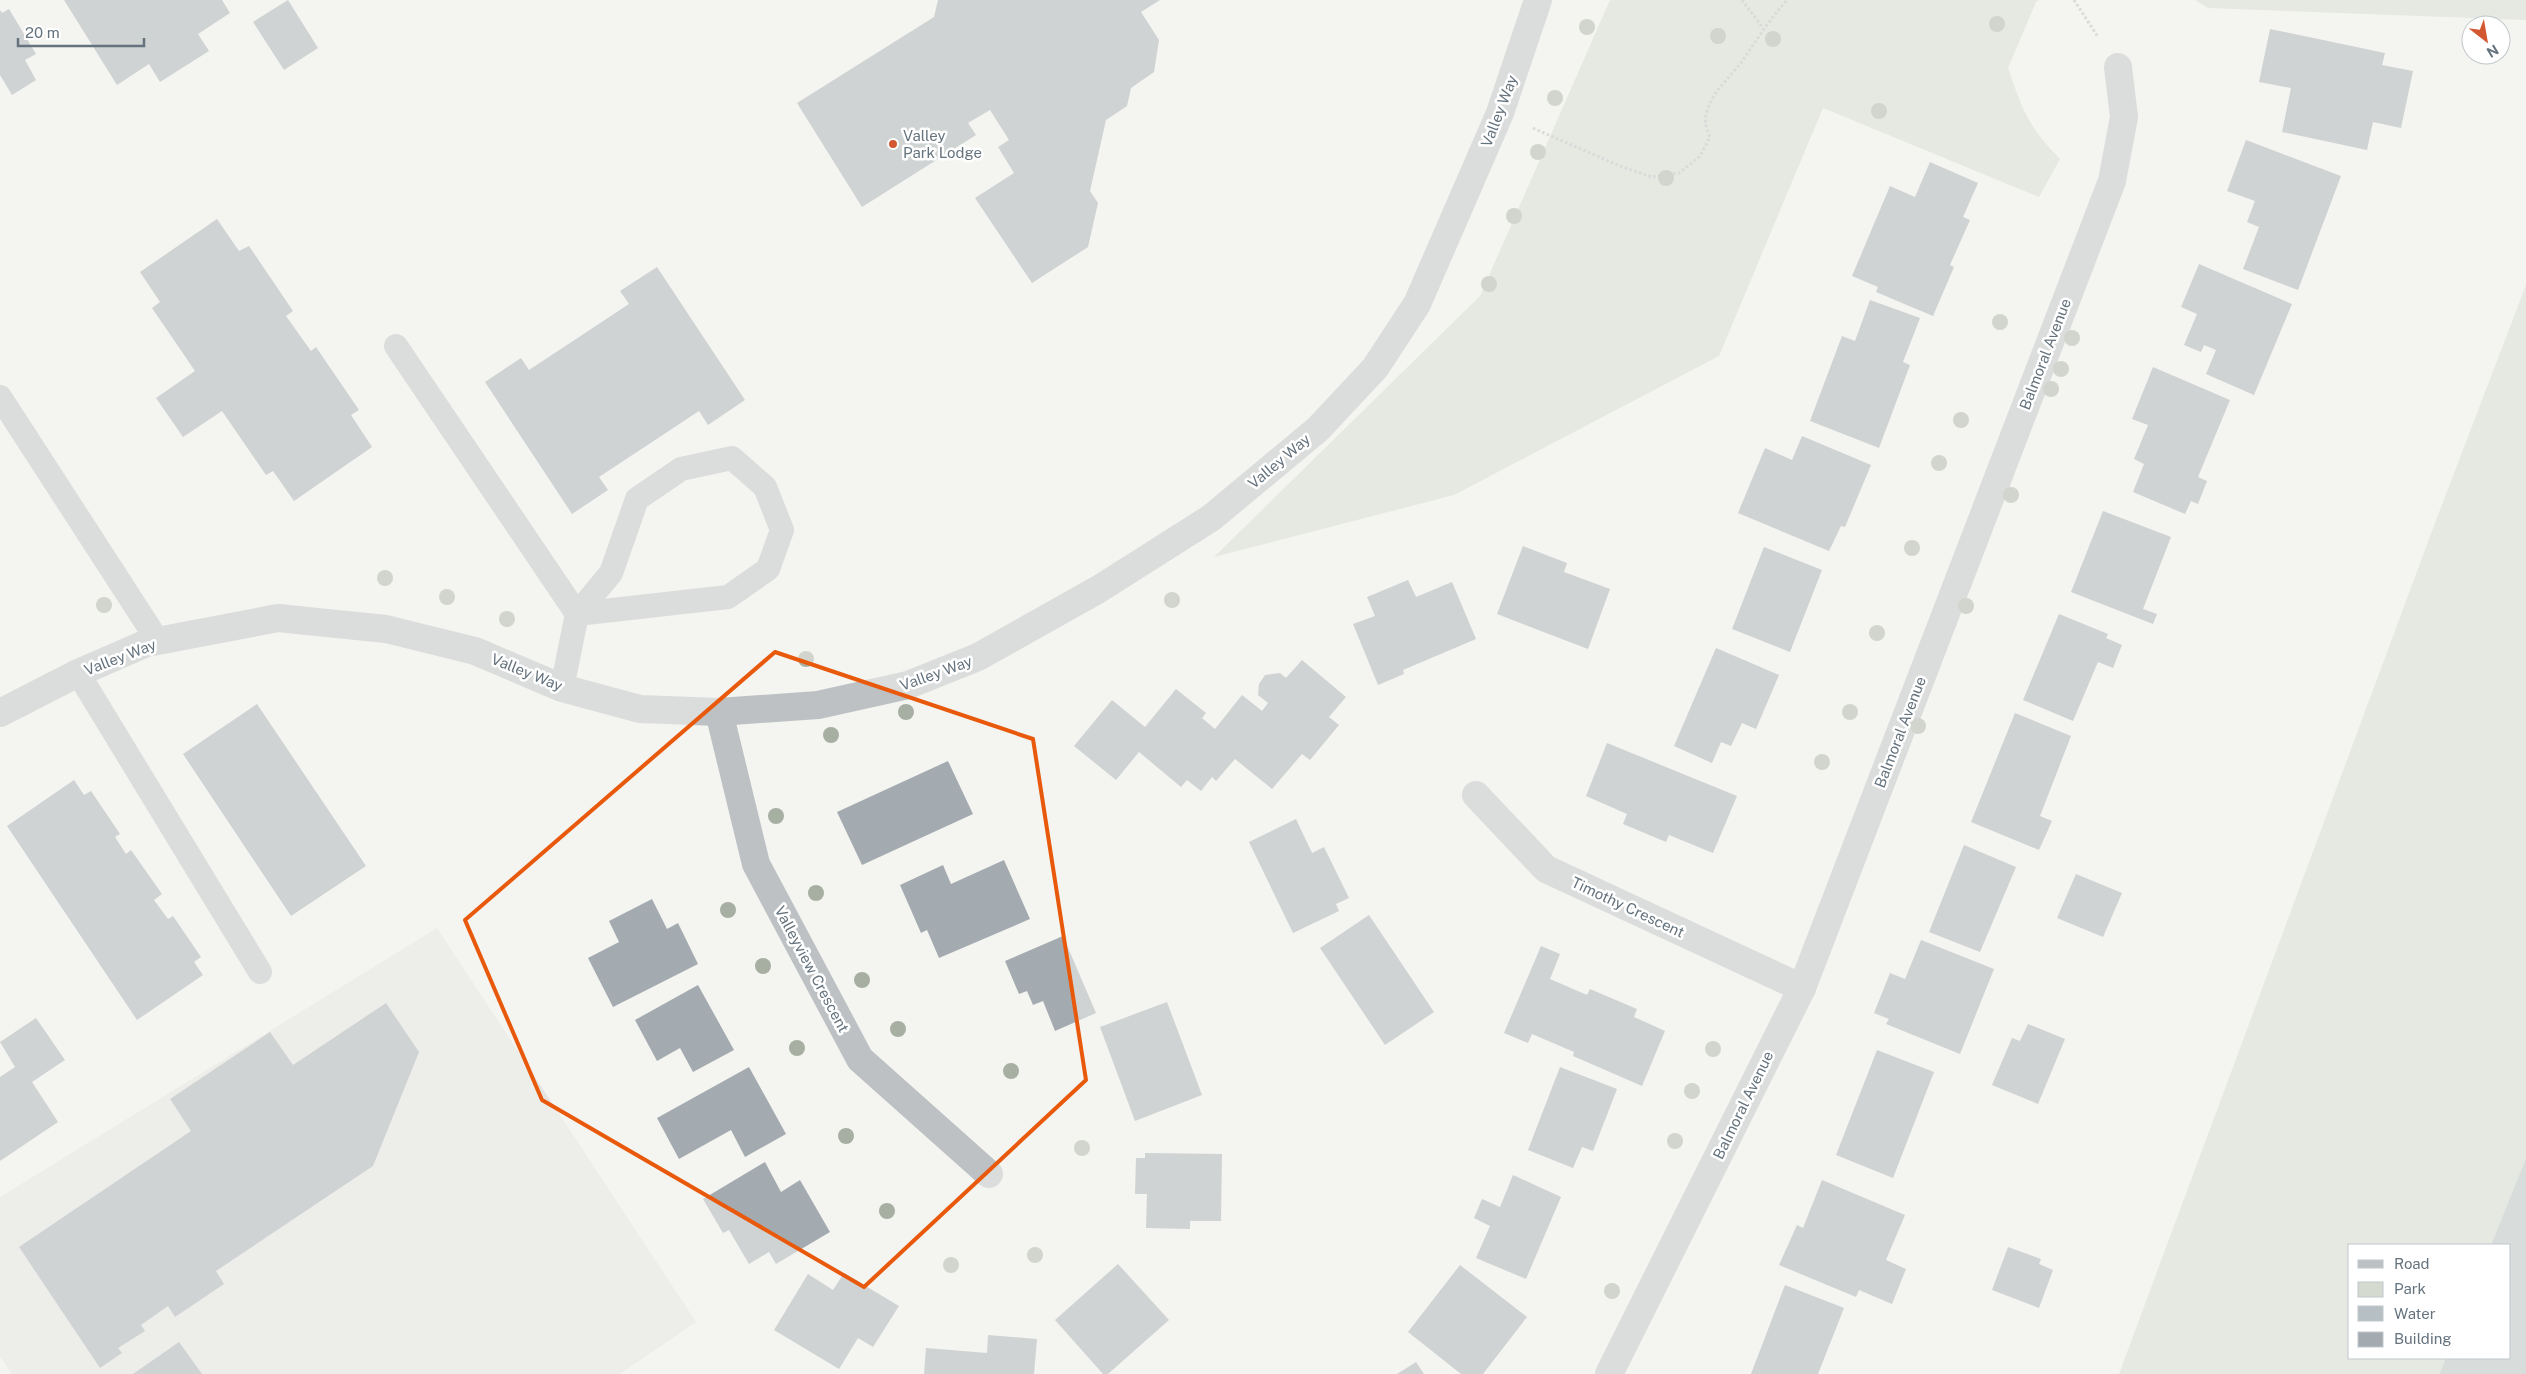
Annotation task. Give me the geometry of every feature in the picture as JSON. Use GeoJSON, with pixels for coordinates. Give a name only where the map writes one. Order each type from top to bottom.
{"type":"FeatureCollection","features":[{"type":"Feature","properties":{"kind":"street","name":"Valley Way"},"geometry":{"type":"LineString","coordinates":[[0,713],[78,673],[147,643],[278,618],[386,629],[475,651],[562,688],[640,709],[720,712],[818,705],[908,685],[978,657],[1099,589],[1211,518],[1318,429],[1375,368],[1417,304],[1500,113],[1538,0]]}},
{"type":"Feature","properties":{"kind":"street","name":"Balmoral Avenue"},"geometry":{"type":"LineString","coordinates":[[1610,1374],[1802,988],[2112,181],[2124,117],[2118,67]]}},
{"type":"Feature","properties":{"kind":"street","name":"Valleyview Crescent"},"geometry":{"type":"LineString","coordinates":[[720,712],[756,864],[860,1059],[989,1174]]}},
{"type":"Feature","properties":{"kind":"street","name":"Timothy Crescent"},"geometry":{"type":"LineString","coordinates":[[1476,796],[1546,869],[1802,988]]}},
{"type":"Feature","properties":{"kind":"lane"},"geometry":{"type":"LineString","coordinates":[[396,346],[577,614]]}},
{"type":"Feature","properties":{"kind":"lane"},"geometry":{"type":"LineString","coordinates":[[0,396],[158,641]]}},
{"type":"Feature","properties":{"kind":"lane"},"geometry":{"type":"LineString","coordinates":[[562,688],[577,614],[611,573],[637,499],[681,469],[732,458],[765,487],[782,530],[768,570],[728,597],[577,614]]}},
{"type":"Feature","properties":{"kind":"lane"},"geometry":{"type":"LineString","coordinates":[[78,673],[260,972]]}},
{"type":"Feature","properties":{"kind":"path"},"geometry":{"type":"LineString","coordinates":[[1742,0],[1763,28]]}},
{"type":"Feature","properties":{"kind":"path"},"geometry":{"type":"LineString","coordinates":[[1500,113],[1620,166],[1652,177],[1679,173],[1700,156],[1710,137],[1704,124],[1707,109],[1718,88],[1742,61],[1763,28],[1787,0]]}},
{"type":"Feature","properties":{"kind":"path"},"geometry":{"type":"LineString","coordinates":[[2074,0],[2118,67]]}},
{"type":"Feature","properties":{"kind":"highlighted area"},"geometry":{"type":"Polygon","coordinates":[[[775,652],[1033,739],[1086,1080],[864,1287],[542,1100],[465,920],[775,652]]]}},
{"type":"Feature","properties":{"kind":"shaded area"},"geometry":{"type":"Polygon","coordinates":[[[437,928],[696,1322],[620,1374],[12,1374],[0,1356],[0,1197],[437,928]]]}},
{"type":"Feature","properties":{"kind":"green space"},"geometry":{"type":"Polygon","coordinates":[[[1610,0],[2039,0],[2036,2],[2008,68],[2018,96],[2033,127],[2060,159],[2039,197],[1823,108],[1719,356],[1454,495],[1214,557],[1480,296],[1610,0]]]}},
{"type":"Feature","properties":{"kind":"green space"},"geometry":{"type":"Polygon","coordinates":[[[2195,0],[2526,0],[2526,20],[2511,19],[2511,15],[2461,15],[2461,18],[2208,8],[2195,0]]]}},
{"type":"Feature","properties":{"kind":"green space"},"geometry":{"type":"Polygon","coordinates":[[[2526,285],[2526,1158],[2491,1244],[2348,1244],[2348,1359],[2446,1359],[2439,1374],[2119,1374],[2435,523],[2526,285]]]}},
{"type":"Feature","properties":{"kind":"water"},"geometry":{"type":"Polygon","coordinates":[[[2526,1158],[2526,1374],[2439,1374],[2446,1359],[2511,1359],[2511,1244],[2491,1244],[2526,1158]]]}},
{"type":"Feature","properties":{"kind":"building"},"geometry":{"type":"Polygon","coordinates":[[[64,0],[222,0],[230,13],[198,34],[209,51],[160,82],[149,64],[117,85],[64,0]]]}},
{"type":"Feature","properties":{"kind":"building"},"geometry":{"type":"Polygon","coordinates":[[[288,0],[318,48],[284,70],[253,22],[288,0]]]}},
{"type":"Feature","properties":{"kind":"building","name":"Valley Park Lodge"},"geometry":{"type":"Polygon","coordinates":[[[938,0],[1160,0],[1141,12],[1159,40],[1154,72],[1131,88],[1127,106],[1106,120],[1090,191],[1098,203],[1088,247],[1032,283],[975,198],[1014,173],[998,147],[1009,140],[990,110],[968,123],[976,135],[862,207],[797,103],[934,17],[938,0]]]}},
{"type":"Feature","properties":{"kind":"building"},"geometry":{"type":"Polygon","coordinates":[[[9,9],[36,54],[25,60],[36,80],[12,95],[0,75],[0,10],[2,13],[9,9]]]}},
{"type":"Feature","properties":{"kind":"building"},"geometry":{"type":"Polygon","coordinates":[[[2270,29],[2385,53],[2382,65],[2413,71],[2401,128],[2373,122],[2367,150],[2282,132],[2291,88],[2259,82],[2270,29]]]}},
{"type":"Feature","properties":{"kind":"building"},"geometry":{"type":"Polygon","coordinates":[[[2246,140],[2341,176],[2298,290],[2243,269],[2259,227],[2247,222],[2255,201],[2227,191],[2246,140]]]}},
{"type":"Feature","properties":{"kind":"building"},"geometry":{"type":"Polygon","coordinates":[[[1930,162],[1978,183],[1963,217],[1970,220],[1950,265],[1954,267],[1933,316],[1876,292],[1878,287],[1852,276],[1890,186],[1915,197],[1930,162]]]}},
{"type":"Feature","properties":{"kind":"building"},"geometry":{"type":"Polygon","coordinates":[[[217,219],[239,251],[249,246],[293,311],[286,316],[311,351],[316,347],[359,410],[351,415],[372,447],[294,501],[273,471],[266,475],[222,411],[183,437],[156,398],[195,371],[152,308],[160,302],[140,272],[217,219]]]}},
{"type":"Feature","properties":{"kind":"building"},"geometry":{"type":"Polygon","coordinates":[[[2199,264],[2292,304],[2254,395],[2206,374],[2216,350],[2204,345],[2201,352],[2184,345],[2197,314],[2181,307],[2199,264]]]}},
{"type":"Feature","properties":{"kind":"building"},"geometry":{"type":"Polygon","coordinates":[[[657,267],[745,400],[708,425],[699,411],[599,477],[608,490],[572,514],[485,382],[521,358],[529,370],[629,304],[620,291],[657,267]]]}},
{"type":"Feature","properties":{"kind":"building"},"geometry":{"type":"Polygon","coordinates":[[[1870,300],[1920,318],[1903,362],[1910,365],[1879,448],[1810,421],[1842,336],[1855,341],[1870,300]]]}},
{"type":"Feature","properties":{"kind":"building"},"geometry":{"type":"Polygon","coordinates":[[[2153,367],[2230,400],[2198,477],[2207,481],[2198,504],[2191,501],[2185,514],[2133,492],[2144,464],[2134,459],[2148,425],[2132,419],[2153,367]]]}},
{"type":"Feature","properties":{"kind":"building"},"geometry":{"type":"Polygon","coordinates":[[[1802,436],[1871,465],[1845,527],[1841,526],[1829,551],[1738,513],[1765,448],[1792,460],[1802,436]]]}},
{"type":"Feature","properties":{"kind":"building"},"geometry":{"type":"Polygon","coordinates":[[[2103,511],[2171,537],[2143,609],[2157,614],[2153,624],[2071,592],[2103,511]]]}},
{"type":"Feature","properties":{"kind":"building"},"geometry":{"type":"Polygon","coordinates":[[[1523,546],[1567,563],[1564,572],[1610,589],[1588,649],[1497,614],[1523,546]]]}},
{"type":"Feature","properties":{"kind":"building"},"geometry":{"type":"Polygon","coordinates":[[[1764,547],[1822,570],[1790,652],[1732,629],[1764,547]]]}},
{"type":"Feature","properties":{"kind":"building"},"geometry":{"type":"Polygon","coordinates":[[[1408,580],[1416,597],[1452,582],[1476,639],[1403,670],[1404,674],[1378,685],[1353,624],[1375,616],[1367,597],[1408,580]]]}},
{"type":"Feature","properties":{"kind":"building"},"geometry":{"type":"Polygon","coordinates":[[[2059,614],[2108,634],[2106,638],[2122,645],[2113,668],[2098,662],[2073,721],[2023,700],[2059,614]]]}},
{"type":"Feature","properties":{"kind":"building"},"geometry":{"type":"Polygon","coordinates":[[[1716,648],[1779,675],[1756,729],[1742,723],[1731,746],[1721,742],[1712,763],[1674,746],[1716,648]]]}},
{"type":"Feature","properties":{"kind":"building"},"geometry":{"type":"Polygon","coordinates":[[[1302,660],[1346,697],[1329,717],[1339,725],[1310,760],[1302,754],[1272,789],[1235,759],[1216,781],[1212,777],[1201,791],[1187,780],[1181,787],[1139,752],[1116,780],[1074,746],[1112,700],[1145,727],[1176,689],[1206,713],[1202,718],[1215,729],[1242,695],[1262,711],[1268,703],[1258,695],[1259,684],[1265,675],[1280,673],[1286,678],[1302,660]]]}},
{"type":"Feature","properties":{"kind":"building"},"geometry":{"type":"Polygon","coordinates":[[[257,704],[366,866],[291,916],[183,754],[257,704]]]}},
{"type":"Feature","properties":{"kind":"building"},"geometry":{"type":"Polygon","coordinates":[[[2015,713],[2071,736],[2040,816],[2052,821],[2039,850],[1971,822],[2015,713]]]}},
{"type":"Feature","properties":{"kind":"building"},"geometry":{"type":"Polygon","coordinates":[[[1607,743],[1737,796],[1713,853],[1669,835],[1666,842],[1623,824],[1627,814],[1586,796],[1607,743]]]}},
{"type":"Feature","properties":{"kind":"building"},"geometry":{"type":"Polygon","coordinates":[[[948,761],[973,814],[862,865],[837,812],[948,761]]]}},
{"type":"Feature","properties":{"kind":"building"},"geometry":{"type":"Polygon","coordinates":[[[74,780],[84,795],[91,791],[120,834],[115,837],[126,854],[131,850],[162,894],[154,900],[168,919],[173,916],[201,957],[194,962],[203,975],[137,1020],[7,826],[74,780]]]}},
{"type":"Feature","properties":{"kind":"building"},"geometry":{"type":"Polygon","coordinates":[[[1296,819],[1312,853],[1324,847],[1349,898],[1336,904],[1339,911],[1293,933],[1249,842],[1296,819]]]}},
{"type":"Feature","properties":{"kind":"building"},"geometry":{"type":"Polygon","coordinates":[[[1964,845],[2016,867],[1980,952],[1929,932],[1964,845]]]}},
{"type":"Feature","properties":{"kind":"building"},"geometry":{"type":"Polygon","coordinates":[[[1004,860],[1030,919],[939,958],[927,930],[921,933],[900,885],[943,865],[951,884],[1004,860]]]}},
{"type":"Feature","properties":{"kind":"building"},"geometry":{"type":"Polygon","coordinates":[[[2076,874],[2122,893],[2103,937],[2057,918],[2076,874]]]}},
{"type":"Feature","properties":{"kind":"building"},"geometry":{"type":"Polygon","coordinates":[[[652,899],[667,929],[678,923],[698,964],[613,1007],[588,958],[619,942],[609,921],[652,899]]]}},
{"type":"Feature","properties":{"kind":"building"},"geometry":{"type":"Polygon","coordinates":[[[1369,915],[1434,1012],[1385,1045],[1320,948],[1369,915]]]}},
{"type":"Feature","properties":{"kind":"building"},"geometry":{"type":"Polygon","coordinates":[[[1063,936],[1096,1013],[1055,1031],[1043,1001],[1033,1005],[1027,991],[1019,994],[1005,961],[1063,936]]]}},
{"type":"Feature","properties":{"kind":"building"},"geometry":{"type":"Polygon","coordinates":[[[1921,940],[1994,969],[1960,1054],[1886,1024],[1889,1019],[1874,1013],[1890,973],[1905,979],[1921,940]]]}},
{"type":"Feature","properties":{"kind":"building"},"geometry":{"type":"Polygon","coordinates":[[[1541,946],[1560,954],[1550,979],[1587,995],[1590,989],[1637,1009],[1634,1017],[1665,1031],[1642,1086],[1573,1056],[1574,1052],[1532,1034],[1528,1043],[1504,1033],[1541,946]]]}},
{"type":"Feature","properties":{"kind":"building"},"geometry":{"type":"Polygon","coordinates":[[[698,985],[734,1050],[693,1072],[680,1048],[657,1061],[635,1020],[698,985]]]}},
{"type":"Feature","properties":{"kind":"building"},"geometry":{"type":"Polygon","coordinates":[[[1167,1002],[1202,1095],[1135,1121],[1100,1027],[1167,1002]]]}},
{"type":"Feature","properties":{"kind":"building"},"geometry":{"type":"Polygon","coordinates":[[[386,1003],[419,1052],[373,1166],[216,1271],[224,1284],[175,1317],[168,1306],[141,1325],[145,1331],[118,1348],[122,1353],[100,1368],[19,1247],[191,1131],[170,1099],[270,1032],[293,1065],[386,1003]]]}},
{"type":"Feature","properties":{"kind":"building"},"geometry":{"type":"Polygon","coordinates":[[[36,1018],[65,1060],[32,1082],[58,1122],[0,1161],[0,1077],[15,1067],[0,1042],[36,1018]]]}},
{"type":"Feature","properties":{"kind":"building"},"geometry":{"type":"Polygon","coordinates":[[[2028,1024],[2065,1039],[2038,1104],[1992,1085],[2012,1038],[2020,1041],[2028,1024]]]}},
{"type":"Feature","properties":{"kind":"building"},"geometry":{"type":"Polygon","coordinates":[[[1877,1050],[1934,1072],[1893,1178],[1836,1155],[1877,1050]]]}},
{"type":"Feature","properties":{"kind":"building"},"geometry":{"type":"Polygon","coordinates":[[[749,1067],[786,1134],[745,1157],[731,1130],[679,1159],[657,1118],[749,1067]]]}},
{"type":"Feature","properties":{"kind":"building"},"geometry":{"type":"Polygon","coordinates":[[[1560,1067],[1617,1089],[1593,1151],[1582,1147],[1573,1168],[1528,1150],[1560,1067]]]}},
{"type":"Feature","properties":{"kind":"building"},"geometry":{"type":"Polygon","coordinates":[[[1145,1153],[1222,1154],[1221,1221],[1190,1221],[1190,1229],[1146,1228],[1147,1194],[1135,1194],[1136,1158],[1145,1158],[1145,1153]]]}},
{"type":"Feature","properties":{"kind":"building"},"geometry":{"type":"Polygon","coordinates":[[[765,1162],[781,1192],[800,1180],[830,1232],[776,1264],[769,1252],[749,1264],[729,1230],[723,1233],[703,1199],[765,1162]]]}},
{"type":"Feature","properties":{"kind":"building"},"geometry":{"type":"Polygon","coordinates":[[[1513,1175],[1561,1197],[1526,1279],[1476,1258],[1490,1226],[1474,1218],[1482,1199],[1500,1207],[1513,1175]]]}},
{"type":"Feature","properties":{"kind":"building"},"geometry":{"type":"Polygon","coordinates":[[[1822,1180],[1905,1215],[1886,1260],[1906,1269],[1892,1304],[1859,1290],[1856,1297],[1779,1265],[1797,1225],[1803,1228],[1822,1180]]]}},
{"type":"Feature","properties":{"kind":"building"},"geometry":{"type":"Polygon","coordinates":[[[2008,1247],[2041,1259],[2039,1264],[2053,1270],[2039,1308],[1992,1290],[2008,1247]]]}},
{"type":"Feature","properties":{"kind":"building"},"geometry":{"type":"Polygon","coordinates":[[[1118,1264],[1169,1320],[1108,1374],[1103,1374],[1055,1320],[1118,1264]]]}},
{"type":"Feature","properties":{"kind":"building"},"geometry":{"type":"Polygon","coordinates":[[[1460,1265],[1527,1317],[1483,1374],[1461,1374],[1408,1332],[1460,1265]]]}},
{"type":"Feature","properties":{"kind":"building"},"geometry":{"type":"Polygon","coordinates":[[[844,1273],[899,1306],[873,1347],[858,1338],[839,1369],[774,1330],[808,1274],[833,1290],[844,1273]]]}},
{"type":"Feature","properties":{"kind":"building"},"geometry":{"type":"Polygon","coordinates":[[[1785,1285],[1844,1308],[1818,1374],[1751,1374],[1785,1285]]]}},
{"type":"Feature","properties":{"kind":"building"},"geometry":{"type":"Polygon","coordinates":[[[988,1335],[1037,1339],[1034,1374],[924,1374],[926,1348],[987,1353],[988,1335]]]}},
{"type":"Feature","properties":{"kind":"building"},"geometry":{"type":"Polygon","coordinates":[[[179,1342],[202,1374],[133,1374],[179,1342]]]}},
{"type":"Feature","properties":{"kind":"building"},"geometry":{"type":"Polygon","coordinates":[[[1416,1362],[1424,1374],[1397,1374],[1416,1362]]]}},
{"type":"Feature","properties":{"kind":"place","name":"Valley Park Lodge"},"geometry":{"type":"Point","coordinates":[893,144]}}]}
